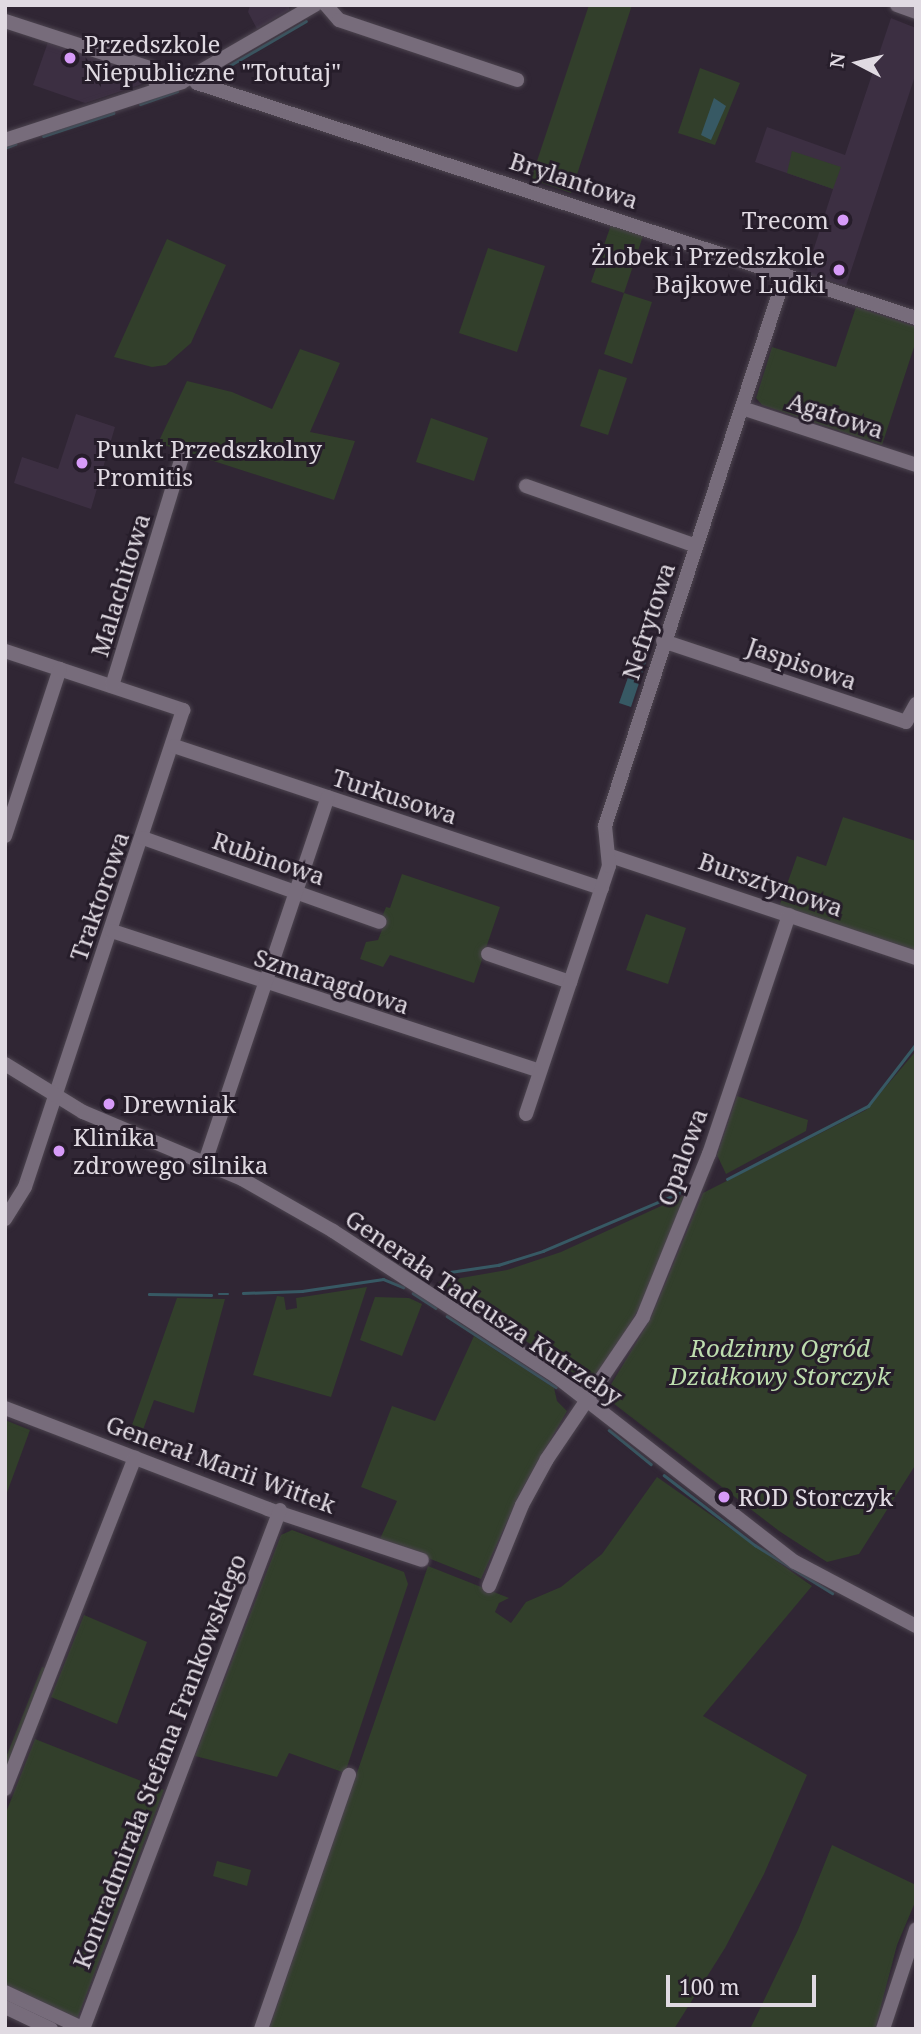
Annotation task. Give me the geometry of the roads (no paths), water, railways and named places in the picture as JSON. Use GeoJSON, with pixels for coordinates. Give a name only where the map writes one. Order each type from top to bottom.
{"type":"FeatureCollection","features":[{"type":"Feature","properties":{"kind":"street"},"geometry":{"type":"LineString","coordinates":[[5,140],[192,77],[315,5]]}},
{"type":"Feature","properties":{"kind":"street"},"geometry":{"type":"LineString","coordinates":[[326,5],[339,20],[517,80]]}},
{"type":"Feature","properties":{"kind":"street"},"geometry":{"type":"LineString","coordinates":[[897,5],[916,12]]}},
{"type":"Feature","properties":{"kind":"street"},"geometry":{"type":"LineString","coordinates":[[5,21],[150,68],[158,89]]}},
{"type":"Feature","properties":{"kind":"street"},"geometry":{"type":"LineString","coordinates":[[209,68],[217,89]]}},
{"type":"Feature","properties":{"kind":"street","name":"Brylantowa"},"geometry":{"type":"LineString","coordinates":[[192,77],[197,83],[916,318]]}},
{"type":"Feature","properties":{"kind":"street","name":"Nefrytowa"},"geometry":{"type":"LineString","coordinates":[[526,1114],[611,856],[605,826],[663,641],[785,275]]}},
{"type":"Feature","properties":{"kind":"street","name":"Agatowa"},"geometry":{"type":"LineString","coordinates":[[742,408],[916,465]]}},
{"type":"Feature","properties":{"kind":"street","name":"Malachitowa"},"geometry":{"type":"LineString","coordinates":[[113,686],[182,457]]}},
{"type":"Feature","properties":{"kind":"street"},"geometry":{"type":"LineString","coordinates":[[526,486],[696,546]]}},
{"type":"Feature","properties":{"kind":"street","name":"Jaspisowa"},"geometry":{"type":"LineString","coordinates":[[663,641],[906,722],[916,704]]}},
{"type":"Feature","properties":{"kind":"street"},"geometry":{"type":"LineString","coordinates":[[5,651],[113,686]]}},
{"type":"Feature","properties":{"kind":"street"},"geometry":{"type":"LineString","coordinates":[[5,835],[60,669]]}},
{"type":"Feature","properties":{"kind":"street","name":"Traktorowa"},"geometry":{"type":"LineString","coordinates":[[8,1211],[55,1096],[174,746],[183,710],[113,686]]}},
{"type":"Feature","properties":{"kind":"street","name":"Turkusowa"},"geometry":{"type":"LineString","coordinates":[[174,746],[602,888]]}},
{"type":"Feature","properties":{"kind":"street"},"geometry":{"type":"LineString","coordinates":[[205,1163],[328,797]]}},
{"type":"Feature","properties":{"kind":"street","name":"Rubinowa"},"geometry":{"type":"LineString","coordinates":[[143,838],[380,922]]}},
{"type":"Feature","properties":{"kind":"street","name":"Bursztynowa"},"geometry":{"type":"LineString","coordinates":[[611,856],[916,958]]}},
{"type":"Feature","properties":{"kind":"street","name":"Opalowa"},"geometry":{"type":"LineString","coordinates":[[489,1586],[536,1478],[643,1317],[709,1154],[789,915]]}},
{"type":"Feature","properties":{"kind":"street","name":"Szmaragdowa"},"geometry":{"type":"LineString","coordinates":[[112,931],[540,1072]]}},
{"type":"Feature","properties":{"kind":"street"},"geometry":{"type":"LineString","coordinates":[[488,954],[570,982]]}},
{"type":"Feature","properties":{"kind":"street","name":"Generała Tadeusza Kutrzeby"},"geometry":{"type":"LineString","coordinates":[[5,1063],[55,1096],[123,1131],[205,1163],[332,1231],[589,1402],[795,1562],[916,1626]]}},
{"type":"Feature","properties":{"kind":"street","name":"Generał Marii Wittek"},"geometry":{"type":"LineString","coordinates":[[5,1408],[135,1458],[422,1560]]}},
{"type":"Feature","properties":{"kind":"street"},"geometry":{"type":"LineString","coordinates":[[5,1789],[135,1458]]}},
{"type":"Feature","properties":{"kind":"street","name":"Kontradmirała Stefana Frankowskiego"},"geometry":{"type":"LineString","coordinates":[[84,2029],[280,1510]]}},
{"type":"Feature","properties":{"kind":"street"},"geometry":{"type":"LineString","coordinates":[[261,2029],[349,1775]]}},
{"type":"Feature","properties":{"kind":"street"},"geometry":{"type":"LineString","coordinates":[[883,2029],[916,1929]]}},
{"type":"Feature","properties":{"kind":"street"},"geometry":{"type":"LineString","coordinates":[[5,1992],[84,2029]]}},
{"type":"Feature","properties":{"kind":"street"},"geometry":{"type":"LineString","coordinates":[[5,2007],[51,2029]]}},
{"type":"Feature","properties":{"kind":"water"},"geometry":{"type":"Polygon","coordinates":[[[714,98],[726,106],[711,140],[701,135],[714,98]]]}},
{"type":"Feature","properties":{"kind":"water"},"geometry":{"type":"Polygon","coordinates":[[[639,646],[650,650],[631,707],[619,703],[639,646]]]}},
{"type":"Feature","properties":{"kind":"waterway"},"geometry":{"type":"LineString","coordinates":[[227,67],[306,21]]}},
{"type":"Feature","properties":{"kind":"waterway"},"geometry":{"type":"LineString","coordinates":[[140,104],[177,91]]}},
{"type":"Feature","properties":{"kind":"waterway"},"geometry":{"type":"LineString","coordinates":[[43,136],[113,113]]}},
{"type":"Feature","properties":{"kind":"waterway"},"geometry":{"type":"LineString","coordinates":[[5,148],[15,144]]}},
{"type":"Feature","properties":{"kind":"waterway"},"geometry":{"type":"LineString","coordinates":[[727,1179],[868,1106],[916,1044]]}},
{"type":"Feature","properties":{"kind":"waterway"},"geometry":{"type":"LineString","coordinates":[[450,1272],[498,1265],[543,1251],[684,1191]]}},
{"type":"Feature","properties":{"kind":"waterway"},"geometry":{"type":"LineString","coordinates":[[243,1293],[302,1291],[383,1279],[403,1287]]}},
{"type":"Feature","properties":{"kind":"waterway"},"geometry":{"type":"LineString","coordinates":[[413,1293],[436,1308]]}},
{"type":"Feature","properties":{"kind":"waterway"},"geometry":{"type":"LineString","coordinates":[[149,1294],[211,1295]]}},
{"type":"Feature","properties":{"kind":"waterway"},"geometry":{"type":"LineString","coordinates":[[219,1294],[228,1294]]}},
{"type":"Feature","properties":{"kind":"waterway"},"geometry":{"type":"LineString","coordinates":[[447,1316],[556,1387]]}},
{"type":"Feature","properties":{"kind":"waterway"},"geometry":{"type":"LineString","coordinates":[[609,1430],[651,1464]]}},
{"type":"Feature","properties":{"kind":"waterway"},"geometry":{"type":"LineString","coordinates":[[664,1475],[755,1545],[832,1593]]}},
{"type":"Feature","properties":{"kind":"place","name":"Przedszkole Niepubliczne \"Totutaj\""},"geometry":{"type":"Point","coordinates":[70,58]}},
{"type":"Feature","properties":{"kind":"place","name":"Trecom"},"geometry":{"type":"Point","coordinates":[843,220]}},
{"type":"Feature","properties":{"kind":"place","name":"Żlobek i Przedszkole Bajkowe Ludki"},"geometry":{"type":"Point","coordinates":[839,270]}},
{"type":"Feature","properties":{"kind":"place","name":"Punkt Przedszkolny Promitis"},"geometry":{"type":"Point","coordinates":[82,463]}},
{"type":"Feature","properties":{"kind":"place","name":"Drewniak"},"geometry":{"type":"Point","coordinates":[109,1104]}},
{"type":"Feature","properties":{"kind":"place","name":"Klinika zdrowego silnika"},"geometry":{"type":"Point","coordinates":[59,1151]}},
{"type":"Feature","properties":{"kind":"place","name":"ROD Storczyk"},"geometry":{"type":"Point","coordinates":[724,1497]}},
{"type":"Feature","properties":{"kind":"park label","name":"Rodzinny Ogród Działkowy Storczyk"},"geometry":{"type":"Point","coordinates":[780,1362]}}]}
